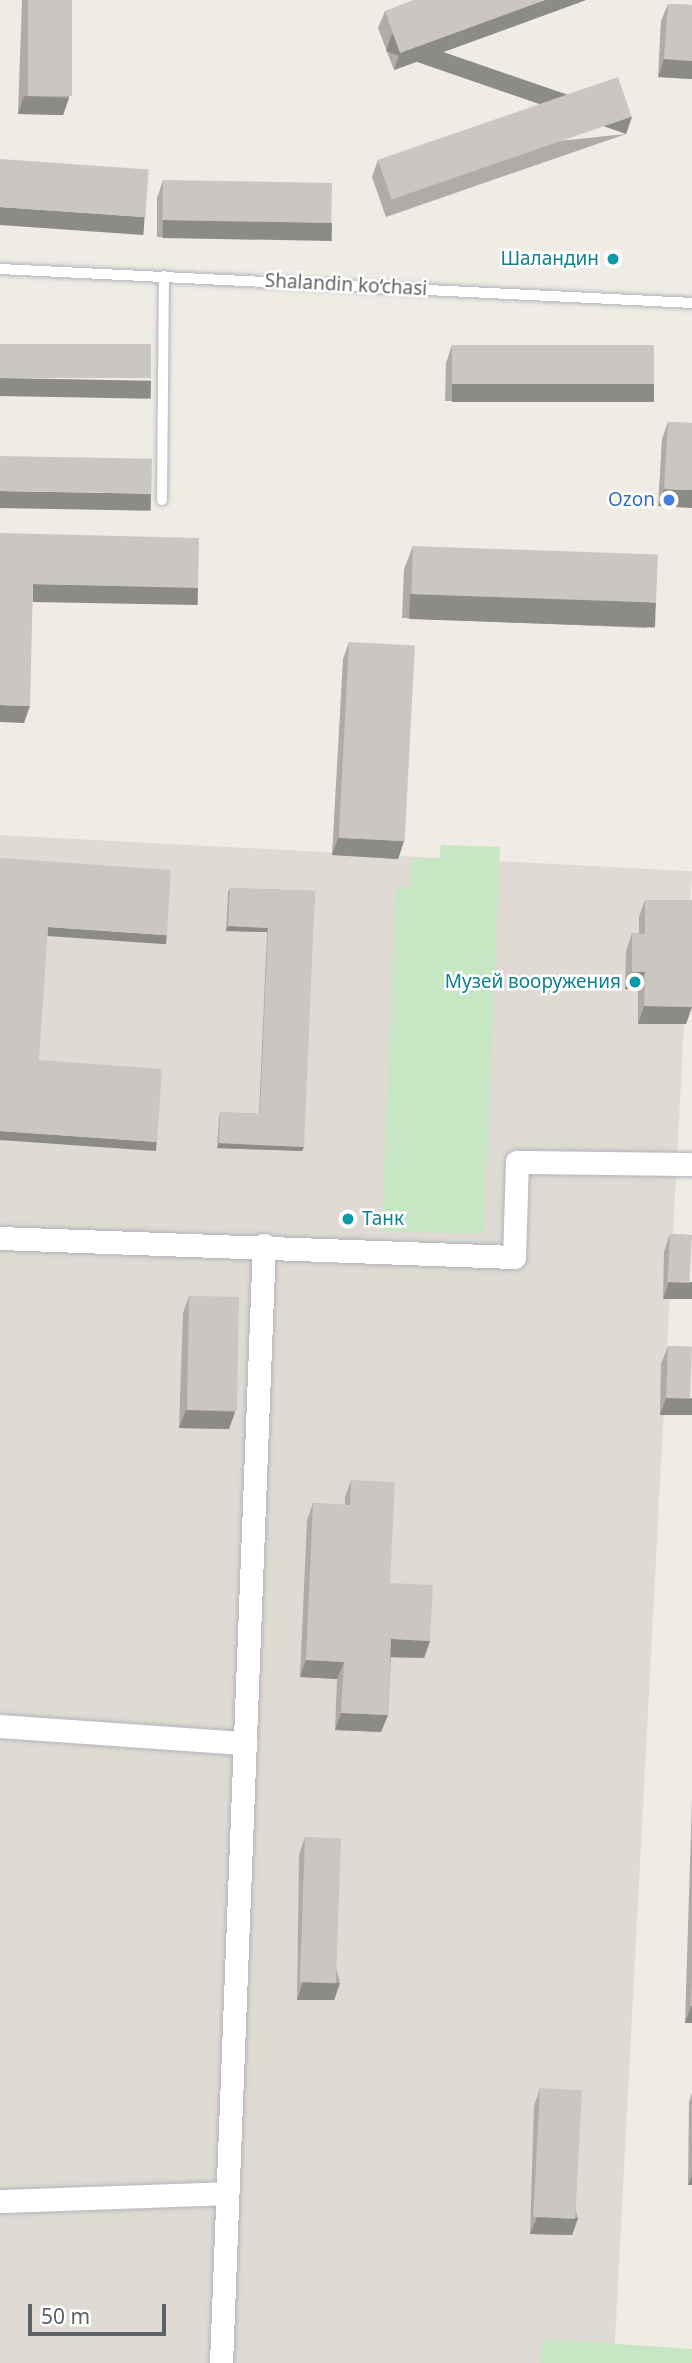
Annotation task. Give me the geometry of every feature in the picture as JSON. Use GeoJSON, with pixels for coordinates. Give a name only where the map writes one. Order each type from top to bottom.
{"type":"FeatureCollection","features":[{"type":"Feature","properties":{"kind":"street"},"geometry":{"type":"LineString","coordinates":[[0,1238],[264,1245],[514,1257],[517,1162],[692,1164]]}},
{"type":"Feature","properties":{"kind":"street"},"geometry":{"type":"LineString","coordinates":[[221,2363],[264,1245]]}},
{"type":"Feature","properties":{"kind":"street"},"geometry":{"type":"LineString","coordinates":[[0,1726],[245,1743]]}},
{"type":"Feature","properties":{"kind":"street"},"geometry":{"type":"LineString","coordinates":[[0,2201],[227,2193]]}},
{"type":"Feature","properties":{"kind":"lane","name":"Shalandin ko‘chasi"},"geometry":{"type":"LineString","coordinates":[[0,269],[692,303]]}},
{"type":"Feature","properties":{"kind":"lane"},"geometry":{"type":"LineString","coordinates":[[163,500],[164,276]]}},
{"type":"Feature","properties":{"kind":"shaded area"},"geometry":{"type":"Polygon","coordinates":[[[0,835],[692,871],[614,2363],[0,2363],[0,835]]]}},
{"type":"Feature","properties":{"kind":"green space"},"geometry":{"type":"Polygon","coordinates":[[[441,845],[500,847],[484,1234],[382,1231],[396,888],[410,888],[412,858],[439,859],[441,845]]]}},
{"type":"Feature","properties":{"kind":"green space"},"geometry":{"type":"Polygon","coordinates":[[[543,2339],[692,2349],[692,2363],[541,2363],[543,2339]]]}},
{"type":"Feature","properties":{"kind":"building"},"geometry":{"type":"Polygon","coordinates":[[[28,0],[72,0],[72,96],[28,96],[28,0]]]}},
{"type":"Feature","properties":{"kind":"building"},"geometry":{"type":"Polygon","coordinates":[[[413,0],[545,0],[400,53],[385,11],[413,0]]]}},
{"type":"Feature","properties":{"kind":"building"},"geometry":{"type":"Polygon","coordinates":[[[668,4],[692,5],[692,61],[664,59],[668,4]]]}},
{"type":"Feature","properties":{"kind":"building"},"geometry":{"type":"Polygon","coordinates":[[[618,77],[632,117],[392,199],[378,160],[618,77]]]}},
{"type":"Feature","properties":{"kind":"building"},"geometry":{"type":"Polygon","coordinates":[[[0,159],[149,169],[145,217],[0,207],[0,159]]]}},
{"type":"Feature","properties":{"kind":"building"},"geometry":{"type":"Polygon","coordinates":[[[163,180],[332,183],[331,223],[162,220],[163,180]]]}},
{"type":"Feature","properties":{"kind":"building"},"geometry":{"type":"Polygon","coordinates":[[[0,344],[151,344],[151,378],[0,378],[0,344]]]}},
{"type":"Feature","properties":{"kind":"building"},"geometry":{"type":"Polygon","coordinates":[[[452,345],[654,345],[654,384],[452,384],[452,345]]]}},
{"type":"Feature","properties":{"kind":"building"},"geometry":{"type":"Polygon","coordinates":[[[668,422],[692,423],[692,490],[664,489],[668,422]]]}},
{"type":"Feature","properties":{"kind":"building"},"geometry":{"type":"Polygon","coordinates":[[[0,456],[152,459],[151,494],[0,491],[0,456]]]}},
{"type":"Feature","properties":{"kind":"building"},"geometry":{"type":"Polygon","coordinates":[[[0,533],[199,538],[198,588],[33,584],[30,706],[0,705],[0,533]]]}},
{"type":"Feature","properties":{"kind":"building"},"geometry":{"type":"Polygon","coordinates":[[[413,546],[658,555],[656,603],[411,594],[413,546]]]}},
{"type":"Feature","properties":{"kind":"building"},"geometry":{"type":"Polygon","coordinates":[[[349,642],[415,645],[405,841],[339,838],[349,642]]]}},
{"type":"Feature","properties":{"kind":"building"},"geometry":{"type":"Polygon","coordinates":[[[0,858],[171,870],[167,935],[48,927],[39,1060],[162,1069],[157,1142],[0,1131],[0,858]]]}},
{"type":"Feature","properties":{"kind":"building"},"geometry":{"type":"Polygon","coordinates":[[[230,888],[315,891],[304,1147],[219,1143],[220,1112],[260,1114],[268,928],[228,926],[230,888]]]}},
{"type":"Feature","properties":{"kind":"building"},"geometry":{"type":"Polygon","coordinates":[[[645,900],[692,900],[692,1007],[644,1006],[645,972],[632,972],[632,933],[645,934],[645,900]]]}},
{"type":"Feature","properties":{"kind":"building"},"geometry":{"type":"Polygon","coordinates":[[[670,1234],[692,1235],[689,1283],[667,1282],[670,1234]]]}},
{"type":"Feature","properties":{"kind":"building"},"geometry":{"type":"Polygon","coordinates":[[[189,1296],[239,1297],[237,1411],[187,1410],[189,1296]]]}},
{"type":"Feature","properties":{"kind":"building"},"geometry":{"type":"Polygon","coordinates":[[[668,1346],[692,1347],[690,1399],[666,1398],[668,1346]]]}},
{"type":"Feature","properties":{"kind":"building"},"geometry":{"type":"Polygon","coordinates":[[[351,1480],[395,1482],[390,1583],[433,1585],[430,1641],[391,1639],[388,1715],[341,1713],[344,1662],[306,1660],[313,1503],[350,1505],[351,1480]]]}},
{"type":"Feature","properties":{"kind":"building"},"geometry":{"type":"Polygon","coordinates":[[[305,1837],[341,1838],[336,1983],[300,1982],[305,1837]]]}},
{"type":"Feature","properties":{"kind":"building"},"geometry":{"type":"Polygon","coordinates":[[[540,2088],[582,2090],[575,2219],[533,2217],[540,2088]]]}},
{"type":"Feature","properties":{"kind":"place","name":"Шаландин"},"geometry":{"type":"Point","coordinates":[613,259]}},
{"type":"Feature","properties":{"kind":"place","name":"Ozon"},"geometry":{"type":"Point","coordinates":[669,500]}},
{"type":"Feature","properties":{"kind":"place","name":"Музей вооружения"},"geometry":{"type":"Point","coordinates":[635,982]}},
{"type":"Feature","properties":{"kind":"place","name":"Танк"},"geometry":{"type":"Point","coordinates":[348,1219]}}]}
